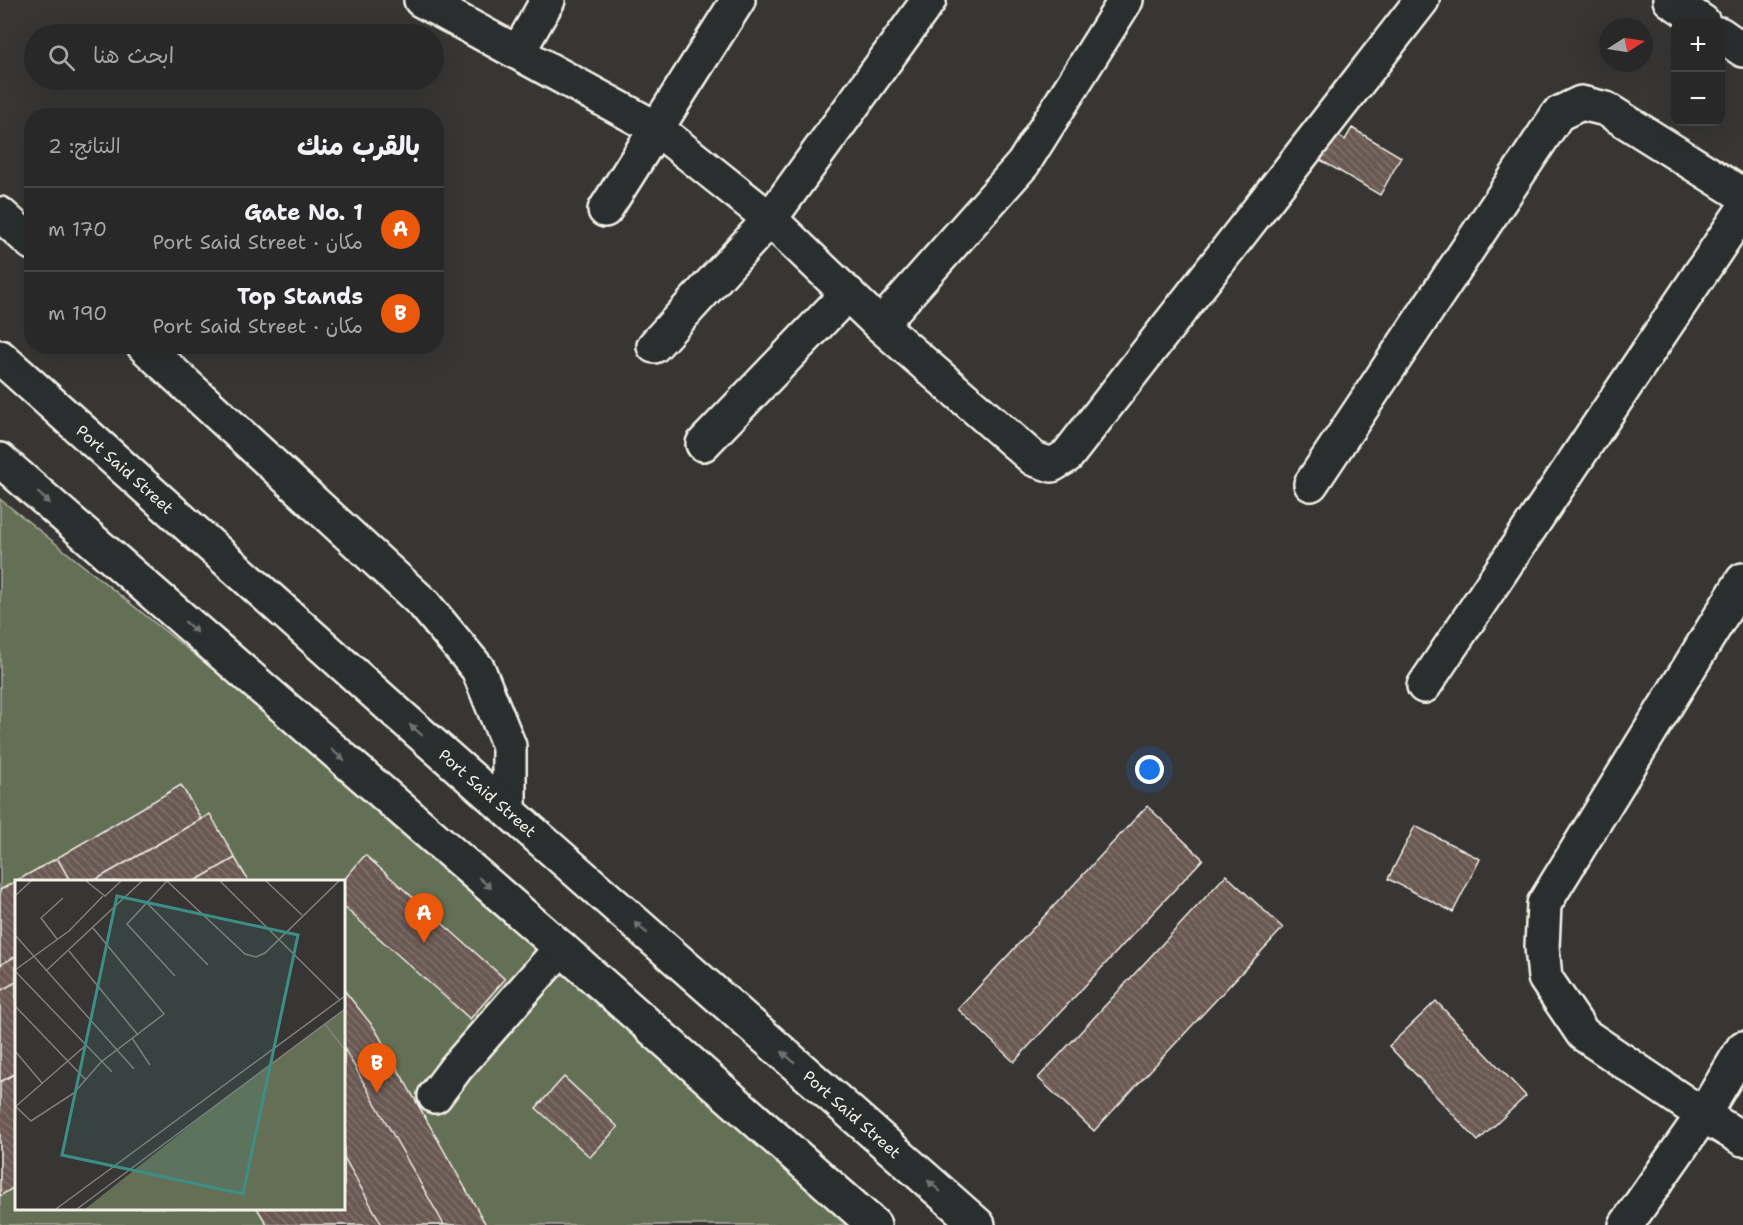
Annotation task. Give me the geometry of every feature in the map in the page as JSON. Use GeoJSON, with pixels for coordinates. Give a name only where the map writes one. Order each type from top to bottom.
{"type":"FeatureCollection","features":[{"type":"Feature","properties":{"kind":"street"},"geometry":{"type":"LineString","coordinates":[[422,0],[656,128],[770,219],[880,325],[1034,459],[1052,465],[1067,456],[1422,0]]}},
{"type":"Feature","properties":{"kind":"street"},"geometry":{"type":"LineString","coordinates":[[518,52],[548,0]]}},
{"type":"Feature","properties":{"kind":"street"},"geometry":{"type":"LineString","coordinates":[[605,210],[737,0]]}},
{"type":"Feature","properties":{"kind":"street"},"geometry":{"type":"LineString","coordinates":[[654,346],[770,219],[929,0]]}},
{"type":"Feature","properties":{"kind":"street"},"geometry":{"type":"LineString","coordinates":[[880,325],[1023,164],[1126,0]]}},
{"type":"Feature","properties":{"kind":"street"},"geometry":{"type":"LineString","coordinates":[[1670,0],[1697,18]]}},
{"type":"Feature","properties":{"kind":"street"},"geometry":{"type":"LineString","coordinates":[[1725,37],[1743,50]]}},
{"type":"Feature","properties":{"kind":"street"},"geometry":{"type":"LineString","coordinates":[[1311,484],[1558,114],[1581,103],[1606,109],[1743,195]]}},
{"type":"Feature","properties":{"kind":"street"},"geometry":{"type":"LineString","coordinates":[[1424,686],[1743,210]]}},
{"type":"Feature","properties":{"kind":"street"},"geometry":{"type":"LineString","coordinates":[[0,214],[24,236]]}},
{"type":"Feature","properties":{"kind":"street"},"geometry":{"type":"LineString","coordinates":[[703,444],[848,293]]}},
{"type":"Feature","properties":{"kind":"street"},"geometry":{"type":"LineString","coordinates":[[153,354],[424,604],[478,669],[509,746],[509,811]]}},
{"type":"Feature","properties":{"kind":"street","name":"Port Said Street"},"geometry":{"type":"LineString","coordinates":[[0,357],[978,1225]]}},
{"type":"Feature","properties":{"kind":"street"},"geometry":{"type":"LineString","coordinates":[[0,460],[561,948],[874,1225]]}},
{"type":"Feature","properties":{"kind":"street"},"geometry":{"type":"LineString","coordinates":[[1743,580],[1544,904],[1542,947],[1545,978],[1583,1034],[1703,1115],[1743,1139]]}},
{"type":"Feature","properties":{"kind":"street"},"geometry":{"type":"LineString","coordinates":[[435,1096],[456,1068],[561,948]]}},
{"type":"Feature","properties":{"kind":"street"},"geometry":{"type":"LineString","coordinates":[[1626,1225],[1703,1115],[1743,1048]]}},
{"type":"Feature","properties":{"kind":"green space"},"geometry":{"type":"Polygon","coordinates":[[[0,499],[561,948],[875,1225],[0,1225],[0,499]]]}},
{"type":"Feature","properties":{"kind":"building"},"geometry":{"type":"Polygon","coordinates":[[[1352,128],[1401,157],[1380,195],[1317,158],[1332,132],[1345,140],[1352,128]]]}},
{"type":"Feature","properties":{"kind":"building"},"geometry":{"type":"Polygon","coordinates":[[[181,785],[201,819],[95,880],[70,880],[57,858],[181,785]]]}},
{"type":"Feature","properties":{"kind":"building"},"geometry":{"type":"Polygon","coordinates":[[[1147,806],[1203,859],[1014,1062],[958,1009],[1147,806]]]}},
{"type":"Feature","properties":{"kind":"building"},"geometry":{"type":"Polygon","coordinates":[[[210,814],[235,858],[196,880],[95,880],[210,814]]]}},
{"type":"Feature","properties":{"kind":"building"},"geometry":{"type":"Polygon","coordinates":[[[1415,826],[1480,859],[1453,912],[1388,879],[1415,826]]]}},
{"type":"Feature","properties":{"kind":"building"},"geometry":{"type":"Polygon","coordinates":[[[365,855],[505,979],[470,1019],[345,908],[344,880],[365,855]]]}},
{"type":"Feature","properties":{"kind":"building"},"geometry":{"type":"Polygon","coordinates":[[[57,858],[70,880],[18,880],[57,858]]]}},
{"type":"Feature","properties":{"kind":"building"},"geometry":{"type":"Polygon","coordinates":[[[235,858],[248,880],[196,880],[235,858]]]}},
{"type":"Feature","properties":{"kind":"building"},"geometry":{"type":"Polygon","coordinates":[[[1226,875],[1283,928],[1094,1131],[1038,1078],[1226,875]]]}},
{"type":"Feature","properties":{"kind":"building"},"geometry":{"type":"Polygon","coordinates":[[[15,882],[15,983],[0,991],[0,890],[15,882]]]}},
{"type":"Feature","properties":{"kind":"building"},"geometry":{"type":"Polygon","coordinates":[[[15,957],[15,1074],[0,1082],[0,965],[15,957]]]}},
{"type":"Feature","properties":{"kind":"building"},"geometry":{"type":"Polygon","coordinates":[[[15,957],[15,1187],[0,1196],[0,965],[15,957]]]}},
{"type":"Feature","properties":{"kind":"building"},"geometry":{"type":"Polygon","coordinates":[[[15,983],[15,1187],[0,1196],[0,991],[15,983]]]}},
{"type":"Feature","properties":{"kind":"building"},"geometry":{"type":"Polygon","coordinates":[[[345,991],[375,1029],[486,1225],[382,1225],[345,1159],[345,991]]]}},
{"type":"Feature","properties":{"kind":"building"},"geometry":{"type":"Polygon","coordinates":[[[345,991],[375,1029],[486,1225],[267,1225],[258,1210],[345,1210],[345,991]]]}},
{"type":"Feature","properties":{"kind":"building"},"geometry":{"type":"Polygon","coordinates":[[[1436,1001],[1526,1096],[1478,1141],[1389,1046],[1436,1001]]]}},
{"type":"Feature","properties":{"kind":"building"},"geometry":{"type":"Polygon","coordinates":[[[345,1050],[444,1225],[267,1225],[258,1210],[345,1210],[345,1050]]]}},
{"type":"Feature","properties":{"kind":"building"},"geometry":{"type":"Polygon","coordinates":[[[15,1074],[15,1187],[0,1196],[0,1082],[15,1074]]]}},
{"type":"Feature","properties":{"kind":"building"},"geometry":{"type":"Polygon","coordinates":[[[564,1077],[618,1127],[590,1157],[536,1108],[564,1077]]]}},
{"type":"Feature","properties":{"kind":"building"},"geometry":{"type":"Polygon","coordinates":[[[345,1159],[382,1225],[267,1225],[258,1210],[345,1210],[345,1159]]]}},
{"type":"Feature","properties":{"kind":"place","name":"Gate No. 1"},"geometry":{"type":"Point","coordinates":[424,943]}},
{"type":"Feature","properties":{"kind":"place","name":"Top Stands"},"geometry":{"type":"Point","coordinates":[377,1093]}}]}
